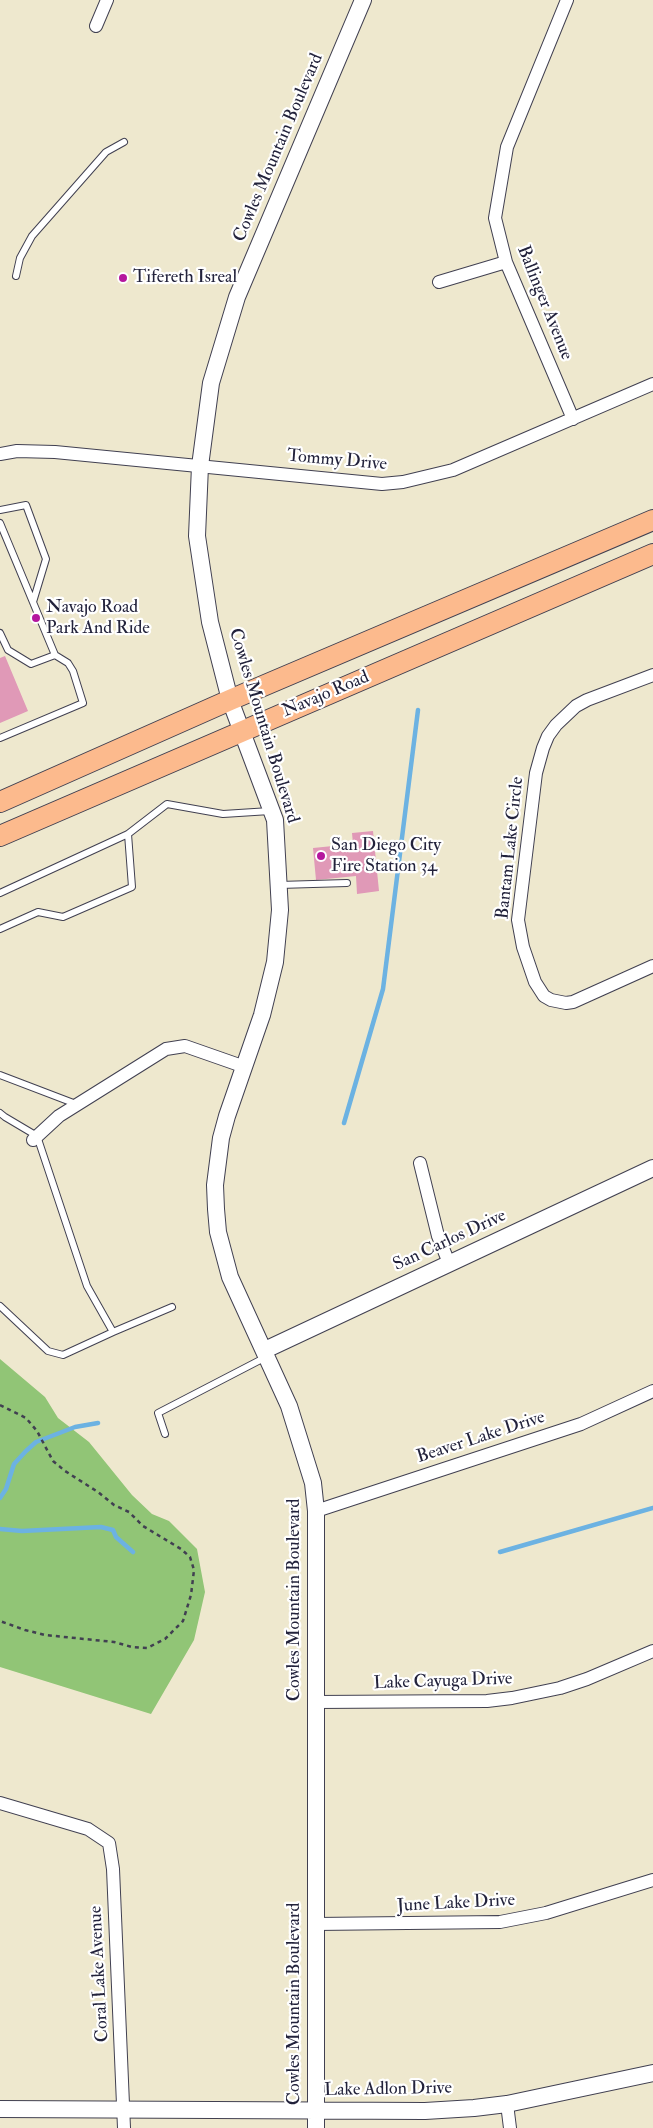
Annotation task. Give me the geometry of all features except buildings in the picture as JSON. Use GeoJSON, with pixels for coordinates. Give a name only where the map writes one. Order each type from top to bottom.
{"type":"FeatureCollection","features":[{"type":"Feature","properties":{"kind":"main road","name":"Navajo Road"},"geometry":{"type":"LineString","coordinates":[[0,802],[230,700],[653,520]]}},
{"type":"Feature","properties":{"kind":"main road","name":"Navajo Road"},"geometry":{"type":"LineString","coordinates":[[0,836],[653,554]]}},
{"type":"Feature","properties":{"kind":"street"},"geometry":{"type":"LineString","coordinates":[[96,26],[107,0]]}},
{"type":"Feature","properties":{"kind":"street","name":"Cowles Mountain Boulevard"},"geometry":{"type":"LineString","coordinates":[[316,2120],[316,1511],[313,1483],[289,1406],[230,1277],[223,1255],[216,1209],[215,1185],[221,1138],[267,998],[275,962],[279,926],[279,885],[275,820],[230,700],[210,622],[197,536],[200,466],[211,383],[237,297],[363,0]]}},
{"type":"Feature","properties":{"kind":"street","name":"Ballinger Avenue"},"geometry":{"type":"LineString","coordinates":[[567,0],[506,153],[495,218],[506,262],[574,419]]}},
{"type":"Feature","properties":{"kind":"street"},"geometry":{"type":"LineString","coordinates":[[439,282],[506,262]]}},
{"type":"Feature","properties":{"kind":"street","name":"Tommy Drive"},"geometry":{"type":"LineString","coordinates":[[0,454],[17,451],[55,452],[382,484],[403,482],[453,470],[653,384]]}},
{"type":"Feature","properties":{"kind":"street","name":"Bantam Lake Circle"},"geometry":{"type":"LineString","coordinates":[[653,674],[576,706],[556,725],[548,736],[536,773],[518,920],[523,947],[535,982],[544,996],[558,1002],[573,1002],[653,966]]}},
{"type":"Feature","properties":{"kind":"street"},"geometry":{"type":"LineString","coordinates":[[35,1138],[59,1116],[166,1049],[185,1046],[245,1067]]}},
{"type":"Feature","properties":{"kind":"street"},"geometry":{"type":"LineString","coordinates":[[420,1163],[438,1236],[449,1263]]}},
{"type":"Feature","properties":{"kind":"street","name":"San Carlos Drive"},"geometry":{"type":"LineString","coordinates":[[266,1353],[449,1263],[653,1168]]}},
{"type":"Feature","properties":{"kind":"street","name":"Beaver Lake Drive"},"geometry":{"type":"LineString","coordinates":[[316,1511],[581,1424],[653,1391]]}},
{"type":"Feature","properties":{"kind":"street","name":"Lake Cayuga Drive"},"geometry":{"type":"LineString","coordinates":[[316,1702],[487,1701],[512,1698],[544,1692],[588,1679],[653,1651]]}},
{"type":"Feature","properties":{"kind":"street","name":"Coral Lake Avenue"},"geometry":{"type":"LineString","coordinates":[[0,1803],[88,1829],[109,1843],[113,1869],[124,2128]]}},
{"type":"Feature","properties":{"kind":"street","name":"June Lake Drive"},"geometry":{"type":"LineString","coordinates":[[315,1924],[500,1922],[546,1913],[653,1880]]}},
{"type":"Feature","properties":{"kind":"street","name":"Lake Adlon Drive"},"geometry":{"type":"LineString","coordinates":[[0,2109],[124,2110],[316,2120],[507,2104],[653,2073]]}},
{"type":"Feature","properties":{"kind":"street"},"geometry":{"type":"LineString","coordinates":[[507,2104],[510,2128]]}},
{"type":"Feature","properties":{"kind":"lane"},"geometry":{"type":"LineString","coordinates":[[16,276],[25,245],[32,236],[106,152],[124,142]]}},
{"type":"Feature","properties":{"kind":"lane"},"geometry":{"type":"LineString","coordinates":[[0,510],[26,505],[46,559],[33,602]]}},
{"type":"Feature","properties":{"kind":"lane"},"geometry":{"type":"LineString","coordinates":[[0,523],[55,654],[68,663],[73,671],[83,702],[0,738]]}},
{"type":"Feature","properties":{"kind":"lane"},"geometry":{"type":"LineString","coordinates":[[0,633],[8,650],[32,664],[55,654]]}},
{"type":"Feature","properties":{"kind":"lane"},"geometry":{"type":"LineString","coordinates":[[0,893],[128,834],[166,804],[223,814],[272,811]]}},
{"type":"Feature","properties":{"kind":"lane"},"geometry":{"type":"LineString","coordinates":[[0,929],[38,912],[63,916],[132,887],[128,834]]}},
{"type":"Feature","properties":{"kind":"lane"},"geometry":{"type":"LineString","coordinates":[[279,885],[347,883]]}},
{"type":"Feature","properties":{"kind":"lane"},"geometry":{"type":"LineString","coordinates":[[0,1075],[77,1105]]}},
{"type":"Feature","properties":{"kind":"lane"},"geometry":{"type":"LineString","coordinates":[[0,1113],[35,1138],[86,1286],[114,1332]]}},
{"type":"Feature","properties":{"kind":"lane"},"geometry":{"type":"LineString","coordinates":[[0,1306],[48,1351],[63,1355],[172,1306]]}},
{"type":"Feature","properties":{"kind":"lane"},"geometry":{"type":"LineString","coordinates":[[165,1434],[158,1413],[266,1353]]}},
{"type":"Feature","properties":{"kind":"path"},"geometry":{"type":"LineString","coordinates":[[0,1405],[26,1418],[37,1431],[53,1461],[114,1505],[129,1512],[143,1526],[168,1540],[190,1557],[194,1570],[188,1610],[183,1621],[171,1634],[147,1648],[132,1647],[114,1642],[45,1635],[0,1621]]}},
{"type":"Feature","properties":{"kind":"green space"},"geometry":{"type":"Polygon","coordinates":[[[0,1359],[45,1397],[58,1418],[89,1442],[132,1495],[152,1514],[169,1521],[197,1549],[205,1592],[194,1640],[151,1714],[0,1667],[0,1359]]]}},
{"type":"Feature","properties":{"kind":"waterway"},"geometry":{"type":"LineString","coordinates":[[344,1123],[383,989],[418,710]]}},
{"type":"Feature","properties":{"kind":"waterway"},"geometry":{"type":"LineString","coordinates":[[0,1498],[6,1489],[14,1464],[36,1442],[75,1427],[98,1423]]}},
{"type":"Feature","properties":{"kind":"waterway"},"geometry":{"type":"LineString","coordinates":[[500,1552],[653,1508]]}},
{"type":"Feature","properties":{"kind":"waterway"},"geometry":{"type":"LineString","coordinates":[[0,1529],[22,1531],[101,1527],[113,1530],[116,1537],[133,1552]]}},
{"type":"Feature","properties":{"kind":"place","name":"Tifereth Isreal"},"geometry":{"type":"Point","coordinates":[123,278]}},
{"type":"Feature","properties":{"kind":"place","name":"Navajo Road Park And Ride"},"geometry":{"type":"Point","coordinates":[36,618]}},
{"type":"Feature","properties":{"kind":"place","name":"San Diego City Fire Station 34"},"geometry":{"type":"Point","coordinates":[321,856]}}]}
